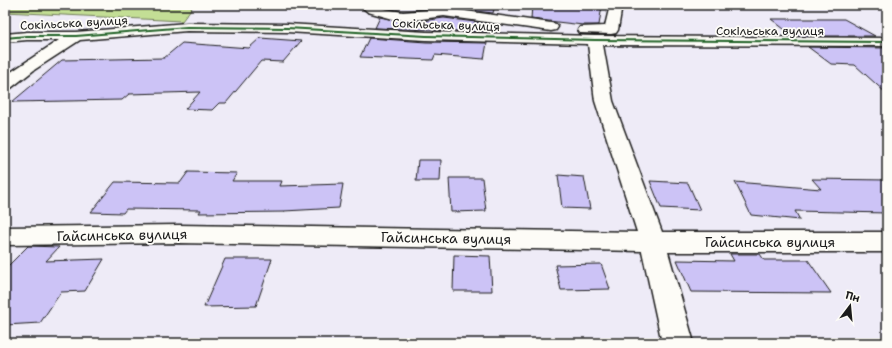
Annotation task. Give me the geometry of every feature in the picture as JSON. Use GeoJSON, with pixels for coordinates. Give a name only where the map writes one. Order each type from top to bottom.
{"type":"FeatureCollection","features":[{"type":"Feature","properties":{"kind":"street"},"geometry":{"type":"LineString","coordinates":[[365,5],[375,12],[417,17],[444,8],[472,17],[578,30],[611,30],[616,5]]}},
{"type":"Feature","properties":{"kind":"street","name":"Сокільська вулиця"},"geometry":{"type":"LineString","coordinates":[[5,38],[27,36],[76,36],[187,28],[287,28],[426,36],[595,40],[887,42]]}},
{"type":"Feature","properties":{"kind":"street"},"geometry":{"type":"LineString","coordinates":[[5,84],[28,67],[76,36]]}},
{"type":"Feature","properties":{"kind":"street"},"geometry":{"type":"LineString","coordinates":[[595,40],[604,101],[653,242],[678,343]]}},
{"type":"Feature","properties":{"kind":"street","name":"Гайсинська вулиця"},"geometry":{"type":"LineString","coordinates":[[5,236],[179,234],[653,242],[887,242]]}},
{"type":"Feature","properties":{"kind":"green space"},"geometry":{"type":"Polygon","coordinates":[[[5,5],[194,5],[182,21],[5,12],[5,5]]]}},
{"type":"Feature","properties":{"kind":"building"},"geometry":{"type":"Polygon","coordinates":[[[480,5],[495,5],[493,13],[476,11],[480,5]]]}},
{"type":"Feature","properties":{"kind":"building"},"geometry":{"type":"Polygon","coordinates":[[[532,5],[602,5],[599,25],[583,25],[531,19],[532,5]]]}},
{"type":"Feature","properties":{"kind":"building"},"geometry":{"type":"Polygon","coordinates":[[[380,17],[414,22],[444,18],[491,24],[489,32],[375,28],[380,17]]]}},
{"type":"Feature","properties":{"kind":"building"},"geometry":{"type":"Polygon","coordinates":[[[771,19],[844,19],[875,36],[793,36],[771,19]]]}},
{"type":"Feature","properties":{"kind":"building"},"geometry":{"type":"Polygon","coordinates":[[[260,38],[301,41],[283,62],[261,61],[226,103],[219,103],[212,110],[185,109],[200,92],[129,94],[122,100],[12,102],[62,60],[164,58],[182,43],[249,48],[260,38]]]}},
{"type":"Feature","properties":{"kind":"building"},"geometry":{"type":"Polygon","coordinates":[[[369,38],[426,42],[487,43],[484,59],[435,55],[433,60],[360,57],[369,38]]]}},
{"type":"Feature","properties":{"kind":"building"},"geometry":{"type":"Polygon","coordinates":[[[808,47],[887,48],[887,94],[855,65],[831,64],[808,47]]]}},
{"type":"Feature","properties":{"kind":"building"},"geometry":{"type":"Polygon","coordinates":[[[418,160],[441,160],[440,181],[416,181],[418,160]]]}},
{"type":"Feature","properties":{"kind":"building"},"geometry":{"type":"Polygon","coordinates":[[[188,172],[237,173],[232,181],[282,181],[280,186],[343,184],[339,208],[284,212],[199,213],[201,210],[126,209],[123,213],[91,212],[115,182],[180,183],[188,172]]]}},
{"type":"Feature","properties":{"kind":"building"},"geometry":{"type":"Polygon","coordinates":[[[558,175],[584,177],[590,209],[562,208],[558,175]]]}},
{"type":"Feature","properties":{"kind":"building"},"geometry":{"type":"Polygon","coordinates":[[[449,178],[482,178],[486,211],[451,212],[449,178]]]}},
{"type":"Feature","properties":{"kind":"building"},"geometry":{"type":"Polygon","coordinates":[[[812,179],[887,180],[887,213],[795,211],[800,220],[751,215],[735,182],[821,189],[812,179]]]}},
{"type":"Feature","properties":{"kind":"building"},"geometry":{"type":"Polygon","coordinates":[[[650,181],[688,183],[700,210],[661,208],[650,181]]]}},
{"type":"Feature","properties":{"kind":"building"},"geometry":{"type":"Polygon","coordinates":[[[28,246],[59,247],[46,261],[104,259],[85,291],[61,292],[40,323],[5,325],[5,269],[28,246]]]}},
{"type":"Feature","properties":{"kind":"building"},"geometry":{"type":"Polygon","coordinates":[[[730,254],[760,254],[764,260],[808,260],[831,293],[691,292],[677,260],[734,261],[730,254]]]}},
{"type":"Feature","properties":{"kind":"building"},"geometry":{"type":"Polygon","coordinates":[[[454,255],[490,256],[492,291],[453,291],[454,255]]]}},
{"type":"Feature","properties":{"kind":"building"},"geometry":{"type":"Polygon","coordinates":[[[225,259],[272,259],[256,306],[204,307],[225,259]]]}},
{"type":"Feature","properties":{"kind":"building"},"geometry":{"type":"Polygon","coordinates":[[[601,264],[610,289],[561,290],[555,265],[601,264]]]}},
{"type":"Feature","properties":{"kind":"cycle path"},"geometry":{"type":"LineString","coordinates":[[5,38],[27,36],[76,36],[187,27],[287,28],[426,36],[595,40],[887,42]]}}]}
